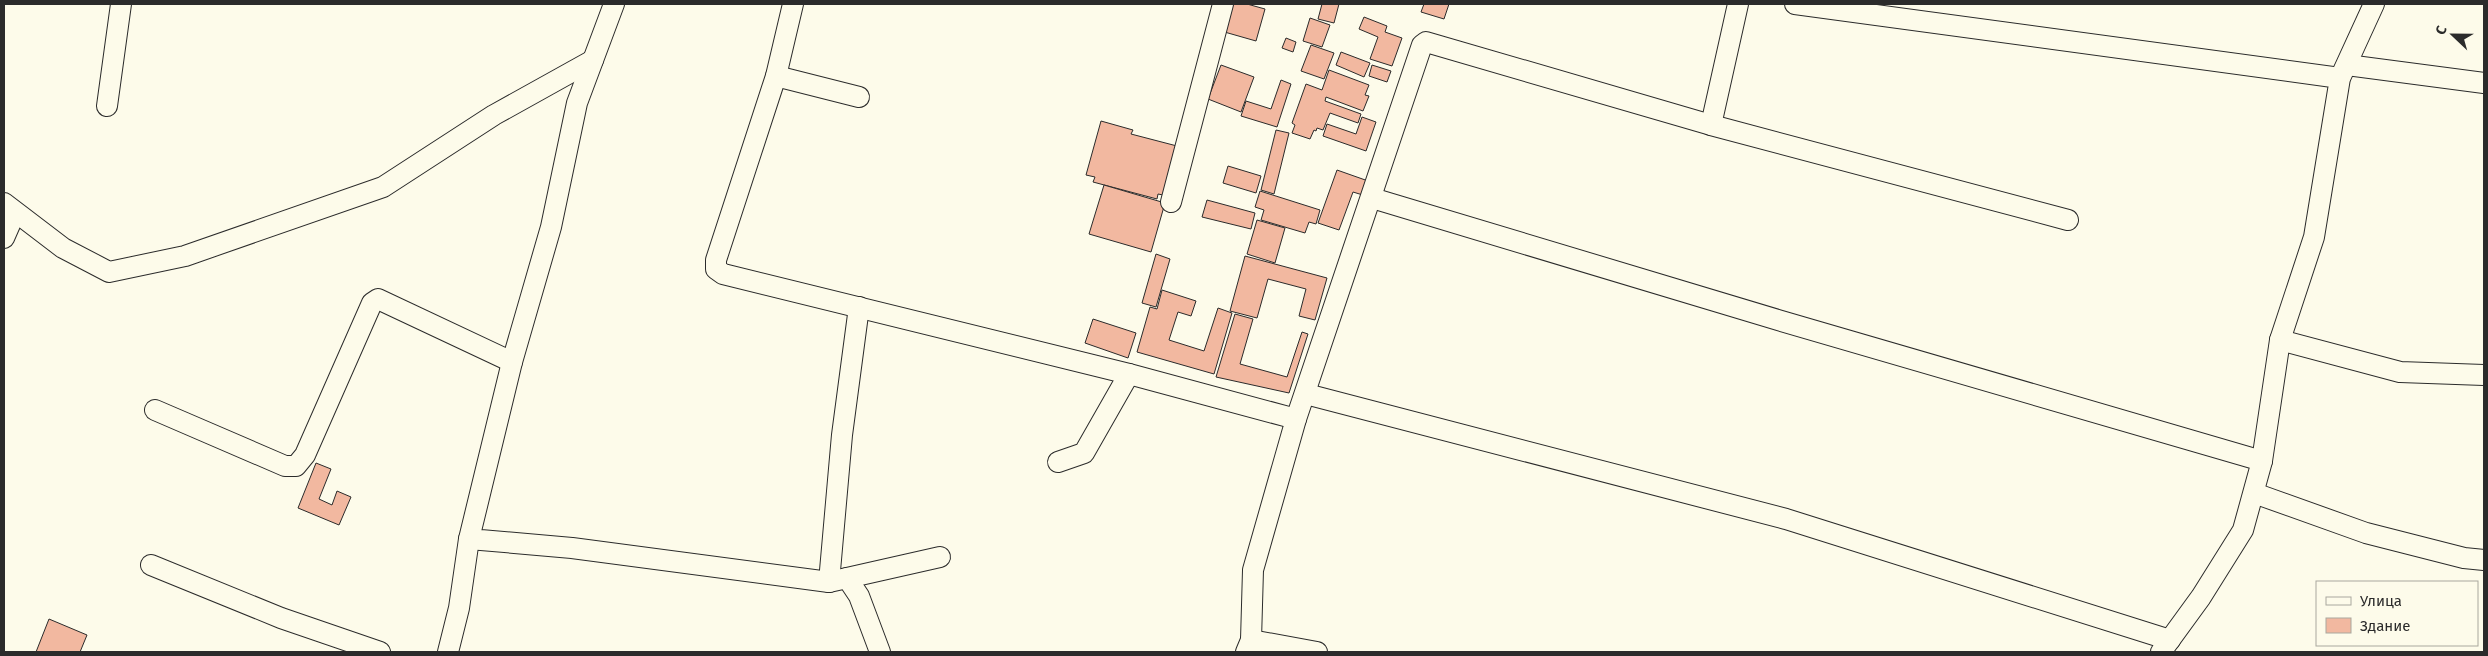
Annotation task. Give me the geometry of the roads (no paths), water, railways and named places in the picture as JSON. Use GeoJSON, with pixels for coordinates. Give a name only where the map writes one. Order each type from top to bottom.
{"type":"FeatureCollection","features":[{"type":"Feature","properties":{"kind":"street"},"geometry":{"type":"LineString","coordinates":[[107,106],[121,4]]}},
{"type":"Feature","properties":{"kind":"street"},"geometry":{"type":"LineString","coordinates":[[448,652],[459,608],[470,539],[512,362],[552,227],[577,103],[614,4]]}},
{"type":"Feature","properties":{"kind":"street"},"geometry":{"type":"LineString","coordinates":[[793,4],[776,76],[716,260],[716,269],[723,274],[1128,374],[1296,419]]}},
{"type":"Feature","properties":{"kind":"street"},"geometry":{"type":"LineString","coordinates":[[1171,202],[1223,4]]}},
{"type":"Feature","properties":{"kind":"street"},"geometry":{"type":"LineString","coordinates":[[1710,125],[1738,4]]}},
{"type":"Feature","properties":{"kind":"street"},"geometry":{"type":"LineString","coordinates":[[1795,4],[2344,72],[2484,83]]}},
{"type":"Feature","properties":{"kind":"street"},"geometry":{"type":"LineString","coordinates":[[1306,394],[1786,519],[2165,646],[2228,557],[2243,530],[2262,461],[2280,340],[2314,237],[2344,72],[2374,4]]}},
{"type":"Feature","properties":{"kind":"street"},"geometry":{"type":"LineString","coordinates":[[1317,652],[1249,646],[1253,570],[1296,419],[1422,45],[1426,42],[1710,125],[2068,220]]}},
{"type":"Feature","properties":{"kind":"street"},"geometry":{"type":"LineString","coordinates":[[4,238],[10,208],[63,248],[109,272],[185,256],[383,187],[494,114],[593,60]]}},
{"type":"Feature","properties":{"kind":"street"},"geometry":{"type":"LineString","coordinates":[[776,76],[859,97]]}},
{"type":"Feature","properties":{"kind":"street"},"geometry":{"type":"LineString","coordinates":[[1372,198],[1788,323],[2262,461]]}},
{"type":"Feature","properties":{"kind":"street"},"geometry":{"type":"LineString","coordinates":[[155,410],[285,466],[296,466],[305,455],[372,303],[378,299],[512,362]]}},
{"type":"Feature","properties":{"kind":"street"},"geometry":{"type":"LineString","coordinates":[[838,580],[842,436],[859,307]]}},
{"type":"Feature","properties":{"kind":"street"},"geometry":{"type":"LineString","coordinates":[[2280,340],[2400,372],[2484,375]]}},
{"type":"Feature","properties":{"kind":"street"},"geometry":{"type":"LineString","coordinates":[[1058,462],[1084,454],[1128,374]]}},
{"type":"Feature","properties":{"kind":"street"},"geometry":{"type":"LineString","coordinates":[[2254,492],[2366,533],[2464,558],[2484,560]]}},
{"type":"Feature","properties":{"kind":"street"},"geometry":{"type":"LineString","coordinates":[[470,539],[572,548],[838,580],[940,558]]}},
{"type":"Feature","properties":{"kind":"street"},"geometry":{"type":"LineString","coordinates":[[151,565],[281,618],[380,652]]}},
{"type":"Feature","properties":{"kind":"street"},"geometry":{"type":"LineString","coordinates":[[838,580],[859,596],[880,652]]}}]}
